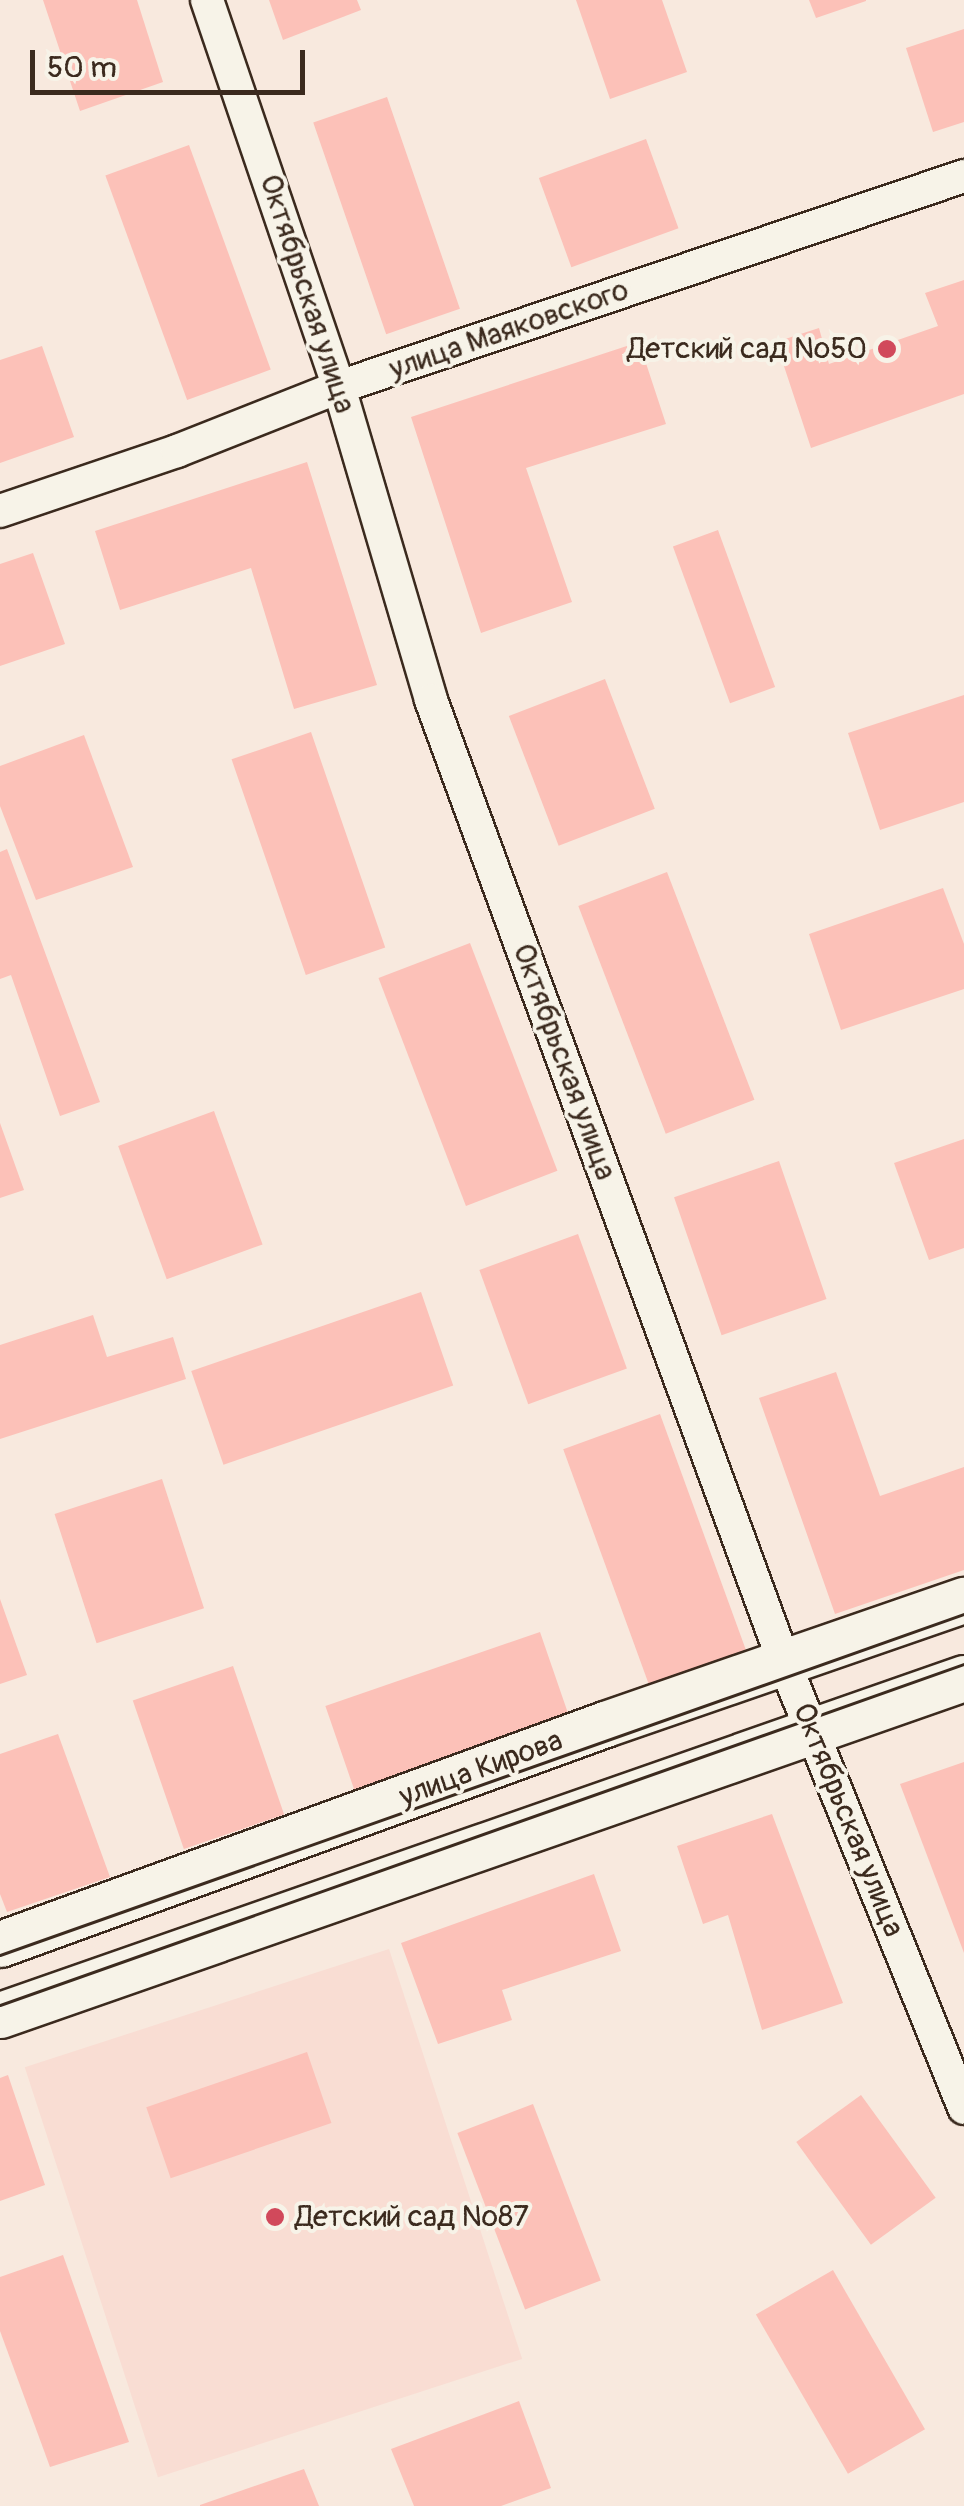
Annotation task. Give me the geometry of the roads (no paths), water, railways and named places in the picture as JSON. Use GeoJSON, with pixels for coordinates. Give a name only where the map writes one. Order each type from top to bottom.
{"type":"FeatureCollection","features":[{"type":"Feature","properties":{"kind":"street","name":"Октябрьская улица"},"geometry":{"type":"LineString","coordinates":[[207,0],[339,387],[431,700],[784,1662],[964,2108]]}},
{"type":"Feature","properties":{"kind":"street","name":"улица Маяковского"},"geometry":{"type":"LineString","coordinates":[[0,512],[339,387],[964,176]]}},
{"type":"Feature","properties":{"kind":"street","name":"улица Кирова"},"geometry":{"type":"LineString","coordinates":[[0,1944],[964,1600]]}},
{"type":"Feature","properties":{"kind":"street"},"geometry":{"type":"LineString","coordinates":[[0,2015],[964,1678]]}},
{"type":"Feature","properties":{"kind":"tram line"},"geometry":{"type":"LineString","coordinates":[[0,1955],[964,1614]]}},
{"type":"Feature","properties":{"kind":"tram line"},"geometry":{"type":"LineString","coordinates":[[0,2005],[964,1664]]}},
{"type":"Feature","properties":{"kind":"place","name":"Детский сад №50"},"geometry":{"type":"Point","coordinates":[887,349]}},
{"type":"Feature","properties":{"kind":"place","name":"Детский сад №87"},"geometry":{"type":"Point","coordinates":[275,2217]}}]}
